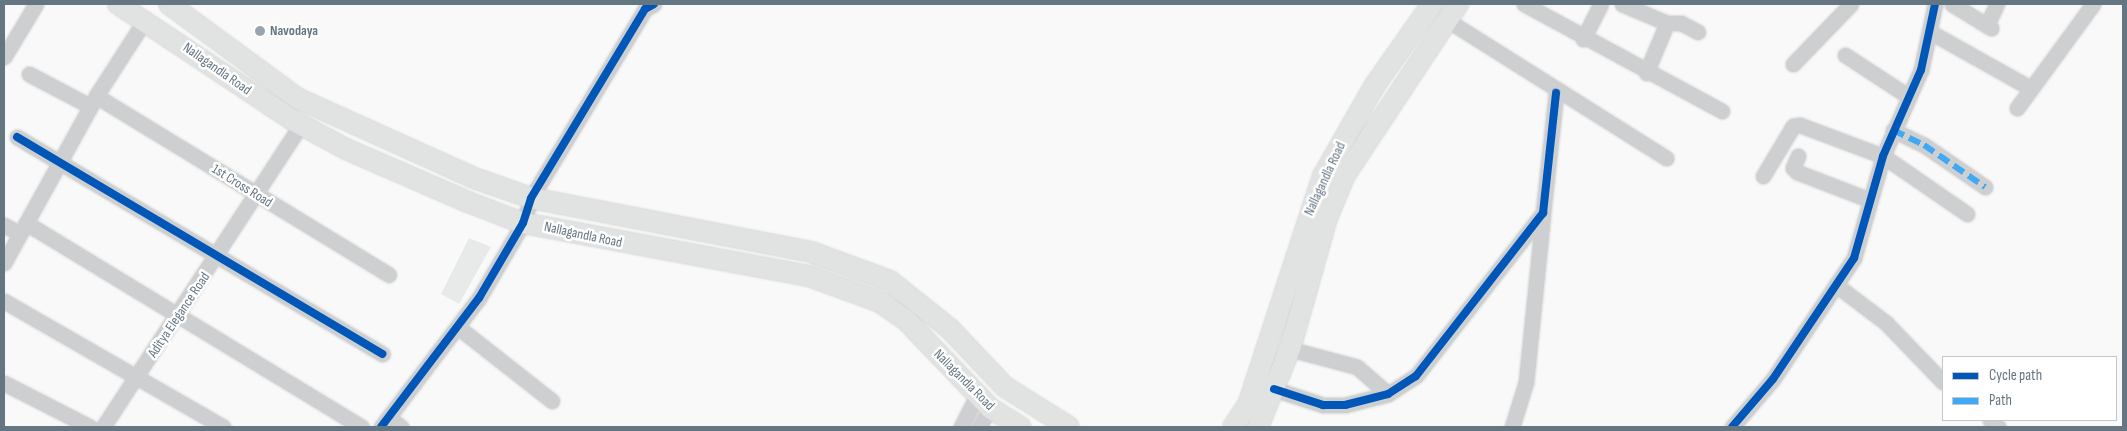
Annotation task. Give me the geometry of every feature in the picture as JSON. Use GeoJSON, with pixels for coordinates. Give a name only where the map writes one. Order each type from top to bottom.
{"type":"FeatureCollection","features":[{"type":"Feature","properties":{"kind":"main road","name":"Nallagandla Road"},"geometry":{"type":"LineString","coordinates":[[118,4],[301,124],[346,149],[523,223],[809,276],[880,302],[906,320],[984,402],[1020,427]]}},
{"type":"Feature","properties":{"kind":"main road","name":"Nallagandla Road"},"geometry":{"type":"LineString","coordinates":[[169,4],[297,98],[418,155],[531,198],[852,264],[890,281],[950,329],[1005,387],[1069,427]]}},
{"type":"Feature","properties":{"kind":"main road","name":"Nallagandla Road"},"geometry":{"type":"LineString","coordinates":[[1233,427],[1248,405],[1309,210],[1375,85],[1432,4]]}},
{"type":"Feature","properties":{"kind":"main road","name":"Nallagandla Road"},"geometry":{"type":"LineString","coordinates":[[1258,427],[1290,349],[1327,218],[1345,175],[1452,12]]}},
{"type":"Feature","properties":{"kind":"main road"},"geometry":{"type":"LineString","coordinates":[[1309,210],[1327,218]]}},
{"type":"Feature","properties":{"kind":"street"},"geometry":{"type":"LineString","coordinates":[[4,57],[36,4]]}},
{"type":"Feature","properties":{"kind":"street"},"geometry":{"type":"LineString","coordinates":[[401,427],[385,422],[459,328],[523,223],[531,198],[645,10],[654,4]]}},
{"type":"Feature","properties":{"kind":"street"},"geometry":{"type":"LineString","coordinates":[[1524,4],[1583,39],[1722,111]]}},
{"type":"Feature","properties":{"kind":"street"},"geometry":{"type":"LineString","coordinates":[[1583,39],[1601,4]]}},
{"type":"Feature","properties":{"kind":"street"},"geometry":{"type":"LineString","coordinates":[[1622,4],[1667,23],[1681,24],[1698,32]]}},
{"type":"Feature","properties":{"kind":"street"},"geometry":{"type":"LineString","coordinates":[[1793,64],[1851,4]]}},
{"type":"Feature","properties":{"kind":"street"},"geometry":{"type":"LineString","coordinates":[[1952,4],[1989,26],[1998,4]]}},
{"type":"Feature","properties":{"kind":"street"},"geometry":{"type":"LineString","coordinates":[[2017,108],[2093,4]]}},
{"type":"Feature","properties":{"kind":"street"},"geometry":{"type":"LineString","coordinates":[[1732,427],[1773,379],[1836,285],[1862,242],[1870,200],[1883,156],[1932,33],[1933,5]]}},
{"type":"Feature","properties":{"kind":"street"},"geometry":{"type":"LineString","coordinates":[[1452,12],[1556,92],[1666,158]]}},
{"type":"Feature","properties":{"kind":"street"},"geometry":{"type":"LineString","coordinates":[[4,263],[93,101],[145,20]]}},
{"type":"Feature","properties":{"kind":"street"},"geometry":{"type":"LineString","coordinates":[[1646,73],[1667,23]]}},
{"type":"Feature","properties":{"kind":"street"},"geometry":{"type":"LineString","coordinates":[[1932,33],[2030,88]]}},
{"type":"Feature","properties":{"kind":"street"},"geometry":{"type":"LineString","coordinates":[[1845,55],[1908,96]]}},
{"type":"Feature","properties":{"kind":"street","name":"1st Cross Road"},"geometry":{"type":"LineString","coordinates":[[29,74],[93,101],[258,196],[389,275]]}},
{"type":"Feature","properties":{"kind":"street"},"geometry":{"type":"LineString","coordinates":[[1512,427],[1526,382],[1556,92]]}},
{"type":"Feature","properties":{"kind":"street","name":"Aditya Elegance Road"},"geometry":{"type":"LineString","coordinates":[[103,427],[219,256],[301,124]]}},
{"type":"Feature","properties":{"kind":"street"},"geometry":{"type":"LineString","coordinates":[[1763,176],[1795,124],[1883,156],[1967,214]]}},
{"type":"Feature","properties":{"kind":"street"},"geometry":{"type":"LineString","coordinates":[[1893,130],[1924,145],[1985,187]]}},
{"type":"Feature","properties":{"kind":"street"},"geometry":{"type":"LineString","coordinates":[[17,137],[383,354]]}},
{"type":"Feature","properties":{"kind":"street"},"geometry":{"type":"LineString","coordinates":[[1798,156],[1793,168],[1797,172],[1870,200]]}},
{"type":"Feature","properties":{"kind":"street"},"geometry":{"type":"LineString","coordinates":[[1274,389],[1323,405],[1388,394],[1416,376],[1440,348],[1543,213]]}},
{"type":"Feature","properties":{"kind":"street"},"geometry":{"type":"LineString","coordinates":[[4,225],[22,228],[181,314],[362,427]]}},
{"type":"Feature","properties":{"kind":"street"},"geometry":{"type":"LineString","coordinates":[[1836,285],[1886,323],[1942,381]]}},
{"type":"Feature","properties":{"kind":"street"},"geometry":{"type":"LineString","coordinates":[[4,301],[139,375],[224,427]]}},
{"type":"Feature","properties":{"kind":"street"},"geometry":{"type":"LineString","coordinates":[[459,328],[552,400]]}},
{"type":"Feature","properties":{"kind":"street"},"geometry":{"type":"LineString","coordinates":[[1290,349],[1357,367],[1388,394]]}},
{"type":"Feature","properties":{"kind":"street"},"geometry":{"type":"LineString","coordinates":[[4,383],[90,427]]}},
{"type":"Feature","properties":{"kind":"street"},"geometry":{"type":"LineString","coordinates":[[961,427],[984,402]]}},
{"type":"Feature","properties":{"kind":"street"},"geometry":{"type":"LineString","coordinates":[[979,427],[984,402]]}},
{"type":"Feature","properties":{"kind":"shaded area"},"geometry":{"type":"Polygon","coordinates":[[[469,238],[491,247],[459,304],[441,294],[469,238]]]}},
{"type":"Feature","properties":{"kind":"marked path"},"geometry":{"type":"LineString","coordinates":[[1893,130],[1924,145],[1985,187]]}},
{"type":"Feature","properties":{"kind":"cycle path"},"geometry":{"type":"LineString","coordinates":[[381,427],[479,298],[523,223],[531,198],[645,9],[654,4]]}},
{"type":"Feature","properties":{"kind":"cycle path"},"geometry":{"type":"LineString","coordinates":[[1732,427],[1773,379],[1854,258],[1883,156],[1921,70],[1935,4]]}},
{"type":"Feature","properties":{"kind":"cycle path"},"geometry":{"type":"LineString","coordinates":[[1274,389],[1323,405],[1345,405],[1388,394],[1416,376],[1543,213],[1556,93]]}},
{"type":"Feature","properties":{"kind":"cycle path"},"geometry":{"type":"LineString","coordinates":[[17,137],[383,354]]}},
{"type":"Feature","properties":{"kind":"place","name":"Navodaya"},"geometry":{"type":"Point","coordinates":[260,31]}}]}
